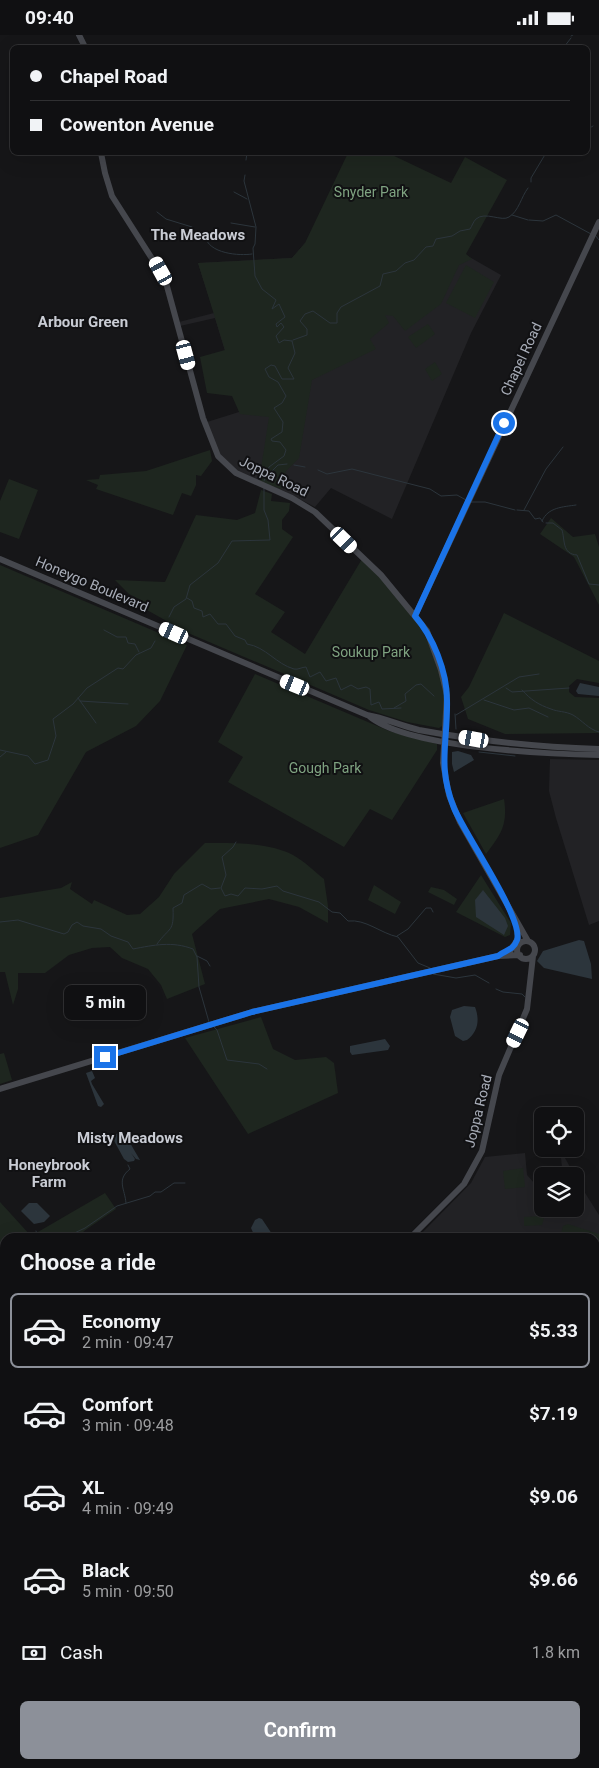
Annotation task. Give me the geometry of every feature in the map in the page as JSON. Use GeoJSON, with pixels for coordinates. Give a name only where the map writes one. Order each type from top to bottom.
{"type":"FeatureCollection","features":[{"type":"Feature","properties":{"kind":"street","name":"Joppa Road"},"geometry":{"type":"LineString","coordinates":[[101,155],[104,173],[112,196],[165,279],[199,405],[216,451],[229,469],[297,501],[315,512],[381,575],[430,637],[445,681],[447,700],[444,772],[453,806],[521,930],[522,957],[530,971]]}},
{"type":"Feature","properties":{"kind":"street","name":"Chapel Road"},"geometry":{"type":"LineString","coordinates":[[415,616],[599,222]]}},
{"type":"Feature","properties":{"kind":"street","name":"Honeygo Boulevard"},"geometry":{"type":"LineString","coordinates":[[0,559],[367,715],[376,722],[393,730],[531,746],[599,749]]}},
{"type":"Feature","properties":{"kind":"street","name":"Honeygo Boulevard"},"geometry":{"type":"LineString","coordinates":[[445,737],[531,753],[599,755]]}},
{"type":"Feature","properties":{"kind":"street"},"geometry":{"type":"LineString","coordinates":[[510,951],[518,936],[513,914]]}},
{"type":"Feature","properties":{"kind":"street","name":"Joppa Road"},"geometry":{"type":"LineString","coordinates":[[415,1233],[464,1184],[482,1151],[499,1075],[527,1009],[530,971],[535,947],[523,944]]}},
{"type":"Feature","properties":{"kind":"street"},"geometry":{"type":"LineString","coordinates":[[0,1089],[252,1012],[498,956],[523,944]]}},
{"type":"Feature","properties":{"kind":"street"},"geometry":{"type":"LineString","coordinates":[[498,956],[533,956]]}},
{"type":"Feature","properties":{"kind":"shaded area"},"geometry":{"type":"Polygon","coordinates":[[[305,243],[466,255],[501,275],[471,333],[392,519],[331,488],[315,507],[286,492],[244,475],[231,467],[219,453],[207,422],[239,412],[225,351],[215,318],[180,326],[179,322],[214,313],[198,263],[292,258],[305,243]]]}},
{"type":"Feature","properties":{"kind":"shaded area"},"geometry":{"type":"Polygon","coordinates":[[[580,683],[599,687],[599,696],[578,694],[576,691],[580,683]]]}},
{"type":"Feature","properties":{"kind":"shaded area"},"geometry":{"type":"Polygon","coordinates":[[[458,751],[471,755],[474,760],[454,772],[452,752],[458,751]]]}},
{"type":"Feature","properties":{"kind":"shaded area"},"geometry":{"type":"Polygon","coordinates":[[[550,759],[599,760],[599,921],[589,925],[549,791],[550,759]]]}},
{"type":"Feature","properties":{"kind":"shaded area"},"geometry":{"type":"Polygon","coordinates":[[[483,890],[505,918],[508,926],[504,935],[476,917],[475,900],[483,890]]]}},
{"type":"Feature","properties":{"kind":"shaded area"},"geometry":{"type":"Polygon","coordinates":[[[579,940],[584,941],[591,964],[592,979],[544,968],[537,961],[543,951],[579,940]]]}},
{"type":"Feature","properties":{"kind":"shaded area"},"geometry":{"type":"Polygon","coordinates":[[[464,1006],[475,1007],[478,1021],[471,1037],[463,1041],[455,1036],[450,1017],[452,1010],[464,1006]]]}},
{"type":"Feature","properties":{"kind":"shaded area"},"geometry":{"type":"Polygon","coordinates":[[[385,1039],[390,1046],[388,1050],[352,1055],[350,1052],[350,1046],[385,1039]]]}},
{"type":"Feature","properties":{"kind":"shaded area"},"geometry":{"type":"Polygon","coordinates":[[[92,1071],[95,1078],[91,1081],[92,1084],[104,1104],[101,1107],[98,1106],[86,1073],[92,1071]]]}},
{"type":"Feature","properties":{"kind":"shaded area"},"geometry":{"type":"Polygon","coordinates":[[[120,1131],[123,1131],[140,1160],[136,1159],[125,1145],[120,1131]]]}},
{"type":"Feature","properties":{"kind":"shaded area"},"geometry":{"type":"Polygon","coordinates":[[[118,1133],[135,1159],[134,1161],[128,1162],[124,1159],[112,1137],[118,1133]]]}},
{"type":"Feature","properties":{"kind":"shaded area"},"geometry":{"type":"Polygon","coordinates":[[[525,1153],[527,1175],[534,1183],[534,1217],[584,1217],[584,1191],[599,1215],[599,1233],[422,1233],[471,1183],[485,1157],[525,1153]]]}},
{"type":"Feature","properties":{"kind":"shaded area"},"geometry":{"type":"Polygon","coordinates":[[[564,1157],[570,1167],[562,1167],[561,1158],[564,1157]]]}},
{"type":"Feature","properties":{"kind":"shaded area"},"geometry":{"type":"Polygon","coordinates":[[[29,1203],[37,1203],[50,1216],[44,1222],[34,1224],[21,1211],[29,1203]]]}},
{"type":"Feature","properties":{"kind":"shaded area"},"geometry":{"type":"Polygon","coordinates":[[[262,1219],[271,1233],[253,1233],[251,1228],[255,1220],[262,1219]]]}},
{"type":"Feature","properties":{"kind":"green space","name":"Snyder Park"},"geometry":{"type":"Polygon","coordinates":[[[347,155],[392,155],[451,183],[465,157],[507,180],[466,254],[472,259],[459,265],[441,304],[405,331],[393,316],[385,315],[389,323],[370,339],[376,349],[312,380],[299,458],[286,471],[281,489],[259,481],[269,417],[240,414],[232,396],[207,393],[200,357],[225,350],[198,263],[292,258],[305,243],[347,155]]]}},
{"type":"Feature","properties":{"kind":"green space"},"geometry":{"type":"Polygon","coordinates":[[[466,265],[494,282],[475,318],[446,303],[466,265]]]}},
{"type":"Feature","properties":{"kind":"green space"},"geometry":{"type":"Polygon","coordinates":[[[428,324],[435,334],[416,348],[408,337],[428,324]]]}},
{"type":"Feature","properties":{"kind":"green space"},"geometry":{"type":"Polygon","coordinates":[[[435,362],[442,374],[432,381],[425,369],[435,362]]]}},
{"type":"Feature","properties":{"kind":"green space"},"geometry":{"type":"Polygon","coordinates":[[[210,450],[212,461],[201,476],[196,475],[196,485],[191,496],[182,493],[173,515],[96,489],[98,485],[86,480],[99,479],[100,475],[146,471],[210,450]]]}},
{"type":"Feature","properties":{"kind":"green space"},"geometry":{"type":"Polygon","coordinates":[[[9,479],[38,490],[19,539],[0,532],[0,501],[9,479]]]}},
{"type":"Feature","properties":{"kind":"green space","name":"Soukup Park"},"geometry":{"type":"Polygon","coordinates":[[[261,490],[272,494],[271,501],[290,503],[289,511],[282,520],[282,529],[293,537],[255,594],[285,612],[271,632],[305,654],[362,559],[403,603],[425,635],[434,653],[445,695],[442,726],[439,728],[407,722],[369,710],[188,633],[138,605],[141,600],[129,594],[115,580],[165,582],[196,515],[237,520],[255,513],[261,490]]]}},
{"type":"Feature","properties":{"kind":"green space"},"geometry":{"type":"Polygon","coordinates":[[[551,518],[573,537],[595,534],[599,547],[599,605],[574,557],[540,534],[551,518]]]}},
{"type":"Feature","properties":{"kind":"green space"},"geometry":{"type":"Polygon","coordinates":[[[0,565],[187,645],[160,701],[136,726],[86,752],[38,835],[0,848],[0,565]]]}},
{"type":"Feature","properties":{"kind":"green space"},"geometry":{"type":"Polygon","coordinates":[[[504,613],[599,661],[599,683],[577,679],[569,686],[569,692],[575,697],[599,698],[599,733],[505,734],[468,719],[461,697],[469,687],[504,613]]]}},
{"type":"Feature","properties":{"kind":"green space","name":"Gough Park"},"geometry":{"type":"Polygon","coordinates":[[[255,674],[389,731],[437,744],[437,750],[392,820],[370,809],[344,847],[228,782],[243,757],[218,742],[255,674]]]}},
{"type":"Feature","properties":{"kind":"green space"},"geometry":{"type":"Polygon","coordinates":[[[504,799],[504,823],[496,841],[486,854],[463,813],[504,799]]]}},
{"type":"Feature","properties":{"kind":"green space"},"geometry":{"type":"Polygon","coordinates":[[[205,843],[261,845],[297,857],[324,879],[328,906],[328,923],[299,907],[269,899],[220,909],[192,934],[205,984],[167,999],[161,985],[148,969],[122,958],[110,947],[92,948],[69,955],[45,973],[18,973],[18,989],[13,1005],[5,972],[0,972],[0,898],[61,888],[72,882],[70,889],[92,904],[94,900],[127,915],[140,914],[159,897],[174,874],[205,843]]]}},
{"type":"Feature","properties":{"kind":"green space"},"geometry":{"type":"Polygon","coordinates":[[[481,875],[511,923],[510,935],[505,937],[456,912],[481,875]]]}},
{"type":"Feature","properties":{"kind":"green space"},"geometry":{"type":"Polygon","coordinates":[[[374,885],[401,902],[395,914],[368,900],[374,885]]]}},
{"type":"Feature","properties":{"kind":"green space"},"geometry":{"type":"Polygon","coordinates":[[[431,887],[444,890],[457,899],[454,905],[428,892],[431,887]]]}},
{"type":"Feature","properties":{"kind":"green space"},"geometry":{"type":"Polygon","coordinates":[[[261,1017],[273,1049],[295,1060],[326,1057],[334,1063],[338,1093],[248,1134],[185,1038],[261,1017]]]}},
{"type":"Feature","properties":{"kind":"green space"},"geometry":{"type":"Polygon","coordinates":[[[4,1053],[12,1080],[0,1084],[0,1054],[4,1053]]]}},
{"type":"Feature","properties":{"kind":"green space"},"geometry":{"type":"Polygon","coordinates":[[[523,1168],[525,1187],[505,1189],[503,1171],[523,1168]]]}},
{"type":"Feature","properties":{"kind":"green space"},"geometry":{"type":"Polygon","coordinates":[[[105,1193],[116,1209],[82,1233],[36,1233],[105,1193]]]}},
{"type":"Feature","properties":{"kind":"green space"},"geometry":{"type":"Polygon","coordinates":[[[0,1202],[28,1233],[0,1233],[0,1202]]]}},
{"type":"Feature","properties":{"kind":"green space"},"geometry":{"type":"Polygon","coordinates":[[[524,1217],[544,1218],[542,1225],[524,1226],[524,1217]]]}},
{"type":"Feature","properties":{"kind":"green space"},"geometry":{"type":"Polygon","coordinates":[[[568,1224],[596,1233],[561,1233],[563,1226],[568,1224]]]}},
{"type":"Feature","properties":{"kind":"waterway"},"geometry":{"type":"LineString","coordinates":[[566,45],[571,38]]}},
{"type":"Feature","properties":{"kind":"waterway"},"geometry":{"type":"LineString","coordinates":[[246,160],[247,155]]}},
{"type":"Feature","properties":{"kind":"waterway"},"geometry":{"type":"LineString","coordinates":[[531,182],[531,178],[545,155]]}},
{"type":"Feature","properties":{"kind":"waterway"},"geometry":{"type":"LineString","coordinates":[[245,175],[244,181],[256,227],[253,248],[255,276],[262,289],[276,300],[272,309],[279,304],[285,317],[276,324],[277,327],[281,323],[284,327],[276,336],[279,343],[284,340],[292,341]]}},
{"type":"Feature","properties":{"kind":"waterway"},"geometry":{"type":"LineString","coordinates":[[293,340],[307,335],[307,329],[300,321],[305,314],[313,311],[330,323],[337,323],[337,313],[341,307],[380,286],[383,274],[396,271],[405,263],[414,260],[426,247],[433,246],[436,239],[452,236],[460,231],[470,229],[475,220],[480,217],[509,217],[518,208],[528,188]]}},
{"type":"Feature","properties":{"kind":"waterway"},"geometry":{"type":"LineString","coordinates":[[234,192],[247,199]]}},
{"type":"Feature","properties":{"kind":"waterway"},"geometry":{"type":"LineString","coordinates":[[157,212],[166,219],[192,227]]}},
{"type":"Feature","properties":{"kind":"waterway"},"geometry":{"type":"LineString","coordinates":[[512,215],[528,220]]}},
{"type":"Feature","properties":{"kind":"waterway"},"geometry":{"type":"LineString","coordinates":[[529,220],[543,221],[556,215],[591,234]]}},
{"type":"Feature","properties":{"kind":"waterway"},"geometry":{"type":"LineString","coordinates":[[231,223],[255,227]]}},
{"type":"Feature","properties":{"kind":"waterway"},"geometry":{"type":"LineString","coordinates":[[595,235],[599,240]]}},
{"type":"Feature","properties":{"kind":"waterway"},"geometry":{"type":"LineString","coordinates":[[205,236],[207,242],[212,247],[225,253],[252,254]]}},
{"type":"Feature","properties":{"kind":"waterway"},"geometry":{"type":"LineString","coordinates":[[264,481],[269,467],[284,456],[286,450],[280,442],[272,441],[271,439],[282,432],[283,422],[274,408],[282,403],[286,396],[278,382],[269,377],[265,369],[271,365],[275,366],[282,379],[294,379],[288,368],[295,353],[292,341]]}},
{"type":"Feature","properties":{"kind":"waterway"},"geometry":{"type":"LineString","coordinates":[[524,510],[546,469],[563,447]]}},
{"type":"Feature","properties":{"kind":"waterway"},"geometry":{"type":"LineString","coordinates":[[267,476],[278,465],[287,464]]}},
{"type":"Feature","properties":{"kind":"waterway"},"geometry":{"type":"LineString","coordinates":[[294,465],[305,467]]}},
{"type":"Feature","properties":{"kind":"waterway"},"geometry":{"type":"LineString","coordinates":[[318,470],[327,474],[352,469],[430,489],[441,496],[457,495],[466,500]]}},
{"type":"Feature","properties":{"kind":"waterway"},"geometry":{"type":"LineString","coordinates":[[169,617],[174,607],[186,599],[190,585],[218,563],[232,541],[270,540],[268,520],[264,510],[264,488]]}},
{"type":"Feature","properties":{"kind":"waterway"},"geometry":{"type":"LineString","coordinates":[[471,502],[485,502],[515,510]]}},
{"type":"Feature","properties":{"kind":"waterway"},"geometry":{"type":"LineString","coordinates":[[542,521],[552,510],[576,505]]}},
{"type":"Feature","properties":{"kind":"waterway"},"geometry":{"type":"LineString","coordinates":[[517,510],[529,511],[535,519],[540,518],[543,522]]}},
{"type":"Feature","properties":{"kind":"waterway"},"geometry":{"type":"LineString","coordinates":[[546,523],[553,523],[562,530],[566,549],[572,554],[577,555],[589,584],[599,585]]}},
{"type":"Feature","properties":{"kind":"waterway"},"geometry":{"type":"LineString","coordinates":[[187,598],[192,601],[194,608],[202,611],[203,617],[210,614],[218,624],[226,624],[235,636],[245,640],[247,644],[260,648],[288,667],[296,669],[306,667],[310,677],[320,672],[326,681],[336,678],[341,690],[351,685],[358,689],[366,687],[370,689],[371,705],[379,702],[382,709],[401,708]]}},
{"type":"Feature","properties":{"kind":"waterway"},"geometry":{"type":"LineString","coordinates":[[104,630],[117,637],[126,637],[128,643],[135,644],[139,652]]}},
{"type":"Feature","properties":{"kind":"waterway"},"geometry":{"type":"LineString","coordinates":[[0,750],[28,756],[35,764],[48,760],[56,736],[53,719],[73,704],[87,688],[118,668],[123,669],[136,655],[151,648],[155,641]]}},
{"type":"Feature","properties":{"kind":"waterway"},"geometry":{"type":"LineString","coordinates":[[456,715],[519,677],[539,674]]}},
{"type":"Feature","properties":{"kind":"waterway"},"geometry":{"type":"LineString","coordinates":[[394,708],[406,701],[405,694],[416,685],[421,684],[434,696]]}},
{"type":"Feature","properties":{"kind":"waterway"},"geometry":{"type":"LineString","coordinates":[[506,688],[512,692],[569,688]]}},
{"type":"Feature","properties":{"kind":"waterway"},"geometry":{"type":"LineString","coordinates":[[522,690],[539,704],[573,715],[599,732]]}},
{"type":"Feature","properties":{"kind":"waterway"},"geometry":{"type":"LineString","coordinates":[[78,698],[96,723]]}},
{"type":"Feature","properties":{"kind":"waterway"},"geometry":{"type":"LineString","coordinates":[[484,700],[514,710],[529,708],[548,717]]}},
{"type":"Feature","properties":{"kind":"waterway"},"geometry":{"type":"LineString","coordinates":[[80,701],[128,704]]}},
{"type":"Feature","properties":{"kind":"waterway"},"geometry":{"type":"LineString","coordinates":[[455,714],[456,729]]}},
{"type":"Feature","properties":{"kind":"waterway"},"geometry":{"type":"LineString","coordinates":[[0,757],[6,752]]}},
{"type":"Feature","properties":{"kind":"waterway"},"geometry":{"type":"LineString","coordinates":[[479,752],[515,756]]}},
{"type":"Feature","properties":{"kind":"waterway"},"geometry":{"type":"LineString","coordinates":[[236,842],[222,857],[226,875],[221,888],[225,896],[231,894],[238,896],[245,888],[262,889],[277,886],[283,891],[319,902],[332,912],[340,913],[348,921],[361,922],[398,937],[418,963],[430,968]]}},
{"type":"Feature","properties":{"kind":"waterway"},"geometry":{"type":"LineString","coordinates":[[157,944],[172,926],[173,908],[182,903],[184,895],[202,884],[211,889],[220,888]]}},
{"type":"Feature","properties":{"kind":"waterway"},"geometry":{"type":"LineString","coordinates":[[397,936],[408,929],[426,908],[431,908],[433,912]]}},
{"type":"Feature","properties":{"kind":"waterway"},"geometry":{"type":"LineString","coordinates":[[0,922],[18,920],[64,934],[77,922],[83,926],[101,929],[111,936],[128,942],[133,949],[170,944],[193,949],[197,957],[199,987],[209,1022]]}},
{"type":"Feature","properties":{"kind":"waterway"},"geometry":{"type":"LineString","coordinates":[[197,956],[207,961],[210,966]]}},
{"type":"Feature","properties":{"kind":"waterway"},"geometry":{"type":"LineString","coordinates":[[433,974],[456,978],[475,975],[489,983]]}},
{"type":"Feature","properties":{"kind":"waterway"},"geometry":{"type":"LineString","coordinates":[[496,989],[503,992],[522,994],[525,997]]}},
{"type":"Feature","properties":{"kind":"waterway"},"geometry":{"type":"LineString","coordinates":[[214,1027],[217,1030],[227,1060],[259,1064],[267,1069]]}},
{"type":"Feature","properties":{"kind":"waterway"},"geometry":{"type":"LineString","coordinates":[[126,1203],[122,1181],[130,1169],[128,1165]]}},
{"type":"Feature","properties":{"kind":"waterway"},"geometry":{"type":"LineString","coordinates":[[74,1233],[117,1206],[150,1196],[155,1192],[161,1192],[174,1183],[185,1183]]}},
{"type":"Feature","properties":{"kind":"district","name":"The Meadows"},"geometry":{"type":"Point","coordinates":[198,235]}},
{"type":"Feature","properties":{"kind":"district","name":"Arbour Green"},"geometry":{"type":"Point","coordinates":[83,322]}},
{"type":"Feature","properties":{"kind":"district","name":"Misty Meadows"},"geometry":{"type":"Point","coordinates":[130,1138]}},
{"type":"Feature","properties":{"kind":"district","name":"Honeybrook Farm"},"geometry":{"type":"Point","coordinates":[49,1174]}},
{"type":"Feature","properties":{"kind":"route"},"geometry":{"type":"LineString","coordinates":[[105,1057],[252,1012],[498,956],[501,953],[510,951],[518,939],[517,927],[512,917],[513,914],[460,822],[453,806],[443,763],[447,709],[446,687],[430,637],[424,626],[415,616],[504,423]]}}]}
